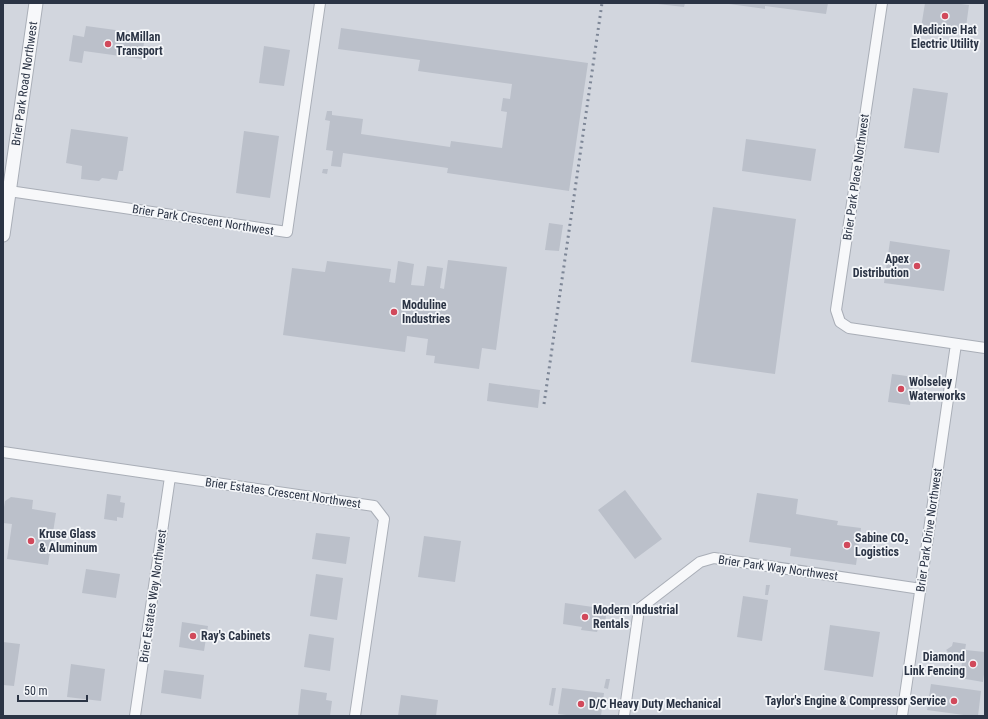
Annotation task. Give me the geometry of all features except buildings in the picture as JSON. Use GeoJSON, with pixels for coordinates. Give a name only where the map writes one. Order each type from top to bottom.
{"type":"FeatureCollection","features":[{"type":"Feature","properties":{"kind":"street","name":"Brier Park Road Northwest"},"geometry":{"type":"LineString","coordinates":[[3,234],[36,3]]}},
{"type":"Feature","properties":{"kind":"street","name":"Brier Park Crescent Northwest"},"geometry":{"type":"LineString","coordinates":[[9,190],[286,232],[320,3]]}},
{"type":"Feature","properties":{"kind":"street","name":"Brier Park Place Northwest"},"geometry":{"type":"LineString","coordinates":[[882,3],[836,310],[840,322],[849,328],[985,348]]}},
{"type":"Feature","properties":{"kind":"street","name":"Brier Park Drive Northwest"},"geometry":{"type":"LineString","coordinates":[[902,716],[956,344]]}},
{"type":"Feature","properties":{"kind":"street","name":"Brier Estates Crescent Northwest"},"geometry":{"type":"LineString","coordinates":[[3,452],[374,506],[384,519],[355,716]]}},
{"type":"Feature","properties":{"kind":"street","name":"Brier Estates Way Northwest"},"geometry":{"type":"LineString","coordinates":[[135,716],[170,477]]}},
{"type":"Feature","properties":{"kind":"street","name":"Brier Park Way Northwest"},"geometry":{"type":"LineString","coordinates":[[624,716],[640,609],[700,562],[714,558],[920,589]]}},
{"type":"Feature","properties":{"kind":"shaded area"},"geometry":{"type":"Polygon","coordinates":[[[3,3],[985,3],[985,716],[3,716],[3,3]]]}},
{"type":"Feature","properties":{"kind":"railway"},"geometry":{"type":"LineString","coordinates":[[544,404],[602,3]]}},
{"type":"Feature","properties":{"kind":"place","name":"Medicine Hat Electric Utility"},"geometry":{"type":"Point","coordinates":[945,16]}},
{"type":"Feature","properties":{"kind":"place","name":"McMillan Transport"},"geometry":{"type":"Point","coordinates":[108,44]}},
{"type":"Feature","properties":{"kind":"place","name":"Apex Distribution"},"geometry":{"type":"Point","coordinates":[917,266]}},
{"type":"Feature","properties":{"kind":"place","name":"Moduline Industries"},"geometry":{"type":"Point","coordinates":[394,312]}},
{"type":"Feature","properties":{"kind":"place","name":"Wolseley Waterworks"},"geometry":{"type":"Point","coordinates":[901,389]}},
{"type":"Feature","properties":{"kind":"place","name":"Kruse Glass & Aluminum"},"geometry":{"type":"Point","coordinates":[31,541]}},
{"type":"Feature","properties":{"kind":"place","name":"Sabine CO₂ Logistics"},"geometry":{"type":"Point","coordinates":[847,545]}},
{"type":"Feature","properties":{"kind":"place","name":"Modern Industrial Rentals"},"geometry":{"type":"Point","coordinates":[585,617]}},
{"type":"Feature","properties":{"kind":"place","name":"Ray's Cabinets"},"geometry":{"type":"Point","coordinates":[193,636]}},
{"type":"Feature","properties":{"kind":"place","name":"Diamond Link Fencing"},"geometry":{"type":"Point","coordinates":[973,664]}},
{"type":"Feature","properties":{"kind":"place","name":"Taylor's Engine & Compressor Service"},"geometry":{"type":"Point","coordinates":[954,701]}},
{"type":"Feature","properties":{"kind":"place","name":"D/C Heavy Duty Mechanical"},"geometry":{"type":"Point","coordinates":[581,704]}}]}
